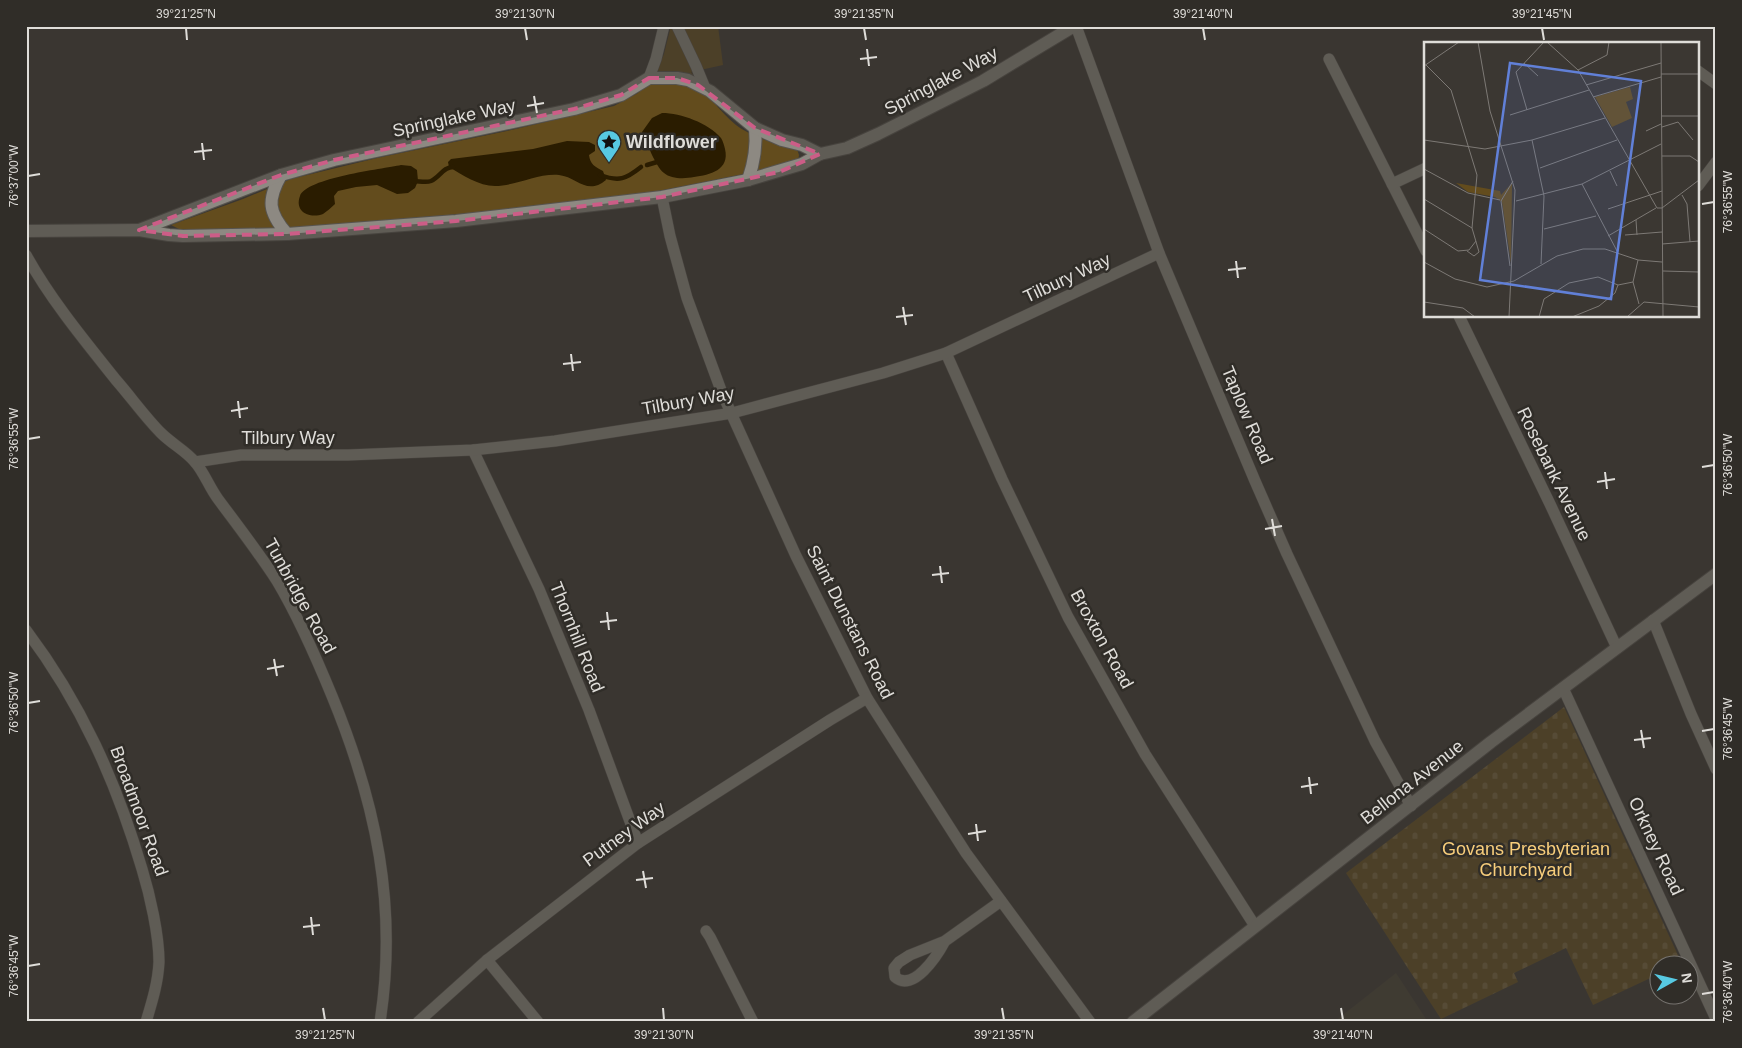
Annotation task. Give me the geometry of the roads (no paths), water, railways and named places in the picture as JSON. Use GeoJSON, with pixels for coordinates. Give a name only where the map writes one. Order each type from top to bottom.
{"type":"FeatureCollection","features":[{"type":"Feature","properties":{"kind":"street"},"geometry":{"type":"LineString","coordinates":[[664,26],[649,78],[664,77],[688,80],[705,88],[755,128],[782,140],[802,145],[820,154]]}},
{"type":"Feature","properties":{"kind":"street"},"geometry":{"type":"LineString","coordinates":[[677,26],[705,88]]}},
{"type":"Feature","properties":{"kind":"street","name":"Springlake Way"},"geometry":{"type":"LineString","coordinates":[[26,231],[139,230],[184,236],[287,234],[456,222],[662,197],[748,180],[802,164],[820,154],[847,148],[936,106],[983,81],[1075,26]]}},
{"type":"Feature","properties":{"kind":"street","name":"Taplow Road"},"geometry":{"type":"LineString","coordinates":[[1075,26],[1159,253],[1287,554],[1375,741],[1411,806]]}},
{"type":"Feature","properties":{"kind":"street"},"geometry":{"type":"LineString","coordinates":[[1329,58],[1424,247]]}},
{"type":"Feature","properties":{"kind":"street"},"geometry":{"type":"LineString","coordinates":[[1700,72],[1716,84]]}},
{"type":"Feature","properties":{"kind":"street","name":"Springlake Way"},"geometry":{"type":"LineString","coordinates":[[139,230],[281,175],[334,160],[574,110],[621,95],[649,78]]}},
{"type":"Feature","properties":{"kind":"street"},"geometry":{"type":"LineString","coordinates":[[748,180],[755,155],[757,140],[755,128]]}},
{"type":"Feature","properties":{"kind":"street"},"geometry":{"type":"LineString","coordinates":[[1700,183],[1716,162]]}},
{"type":"Feature","properties":{"kind":"street"},"geometry":{"type":"LineString","coordinates":[[1392,184],[1424,169]]}},
{"type":"Feature","properties":{"kind":"street"},"geometry":{"type":"LineString","coordinates":[[281,175],[273,190],[271,201],[276,221],[287,234]]}},
{"type":"Feature","properties":{"kind":"street","name":"Saint Dunstans Road"},"geometry":{"type":"LineString","coordinates":[[662,197],[670,236],[688,298],[722,392],[796,556],[867,698],[951,830],[1090,1022]]}},
{"type":"Feature","properties":{"kind":"street","name":"Tilbury Way"},"geometry":{"type":"LineString","coordinates":[[195,462],[241,455],[348,455],[473,450],[555,441],[732,413],[883,373],[946,353],[1159,253]]}},
{"type":"Feature","properties":{"kind":"street","name":"Tunbridge Road"},"geometry":{"type":"LineString","coordinates":[[26,255],[35,272],[93,352],[162,434],[195,462],[212,491],[254,546],[301,625],[348,734],[374,822],[386,910],[387,951],[380,1022]]}},
{"type":"Feature","properties":{"kind":"street","name":"Rosebank Avenue"},"geometry":{"type":"LineString","coordinates":[[1459,318],[1550,504],[1617,648]]}},
{"type":"Feature","properties":{"kind":"street","name":"Broxton Road"},"geometry":{"type":"LineString","coordinates":[[946,353],[1002,479],[1068,617],[1146,754],[1255,926]]}},
{"type":"Feature","properties":{"kind":"street","name":"Thornhill Road"},"geometry":{"type":"LineString","coordinates":[[473,450],[539,589],[589,710],[638,843]]}},
{"type":"Feature","properties":{"kind":"street","name":"Bellona Avenue"},"geometry":{"type":"LineString","coordinates":[[1133,1022],[1491,742],[1716,574]]}},
{"type":"Feature","properties":{"kind":"street"},"geometry":{"type":"LineString","coordinates":[[1653,620],[1716,770]]}},
{"type":"Feature","properties":{"kind":"street","name":"Broadmoor Road"},"geometry":{"type":"LineString","coordinates":[[26,630],[64,685],[87,727],[108,770],[135,842],[149,890],[159,961],[157,983],[146,1022]]}},
{"type":"Feature","properties":{"kind":"street","name":"Orkney Road"},"geometry":{"type":"LineString","coordinates":[[1563,688],[1716,1019]]}},
{"type":"Feature","properties":{"kind":"street","name":"Putney Way"},"geometry":{"type":"LineString","coordinates":[[418,1022],[487,960],[638,843],[867,698]]}},
{"type":"Feature","properties":{"kind":"street"},"geometry":{"type":"LineString","coordinates":[[945,941],[1001,901]]}},
{"type":"Feature","properties":{"kind":"street"},"geometry":{"type":"LineString","coordinates":[[706,931],[753,1022]]}},
{"type":"Feature","properties":{"kind":"street"},"geometry":{"type":"LineString","coordinates":[[487,960],[538,1022]]}},
{"type":"Feature","properties":{"kind":"waterway"},"geometry":{"type":"LineString","coordinates":[[647,165],[657,162]]}},
{"type":"Feature","properties":{"kind":"waterway"},"geometry":{"type":"LineString","coordinates":[[413,181],[431,181],[444,170],[453,167]]}},
{"type":"Feature","properties":{"kind":"waterway"},"geometry":{"type":"LineString","coordinates":[[600,175],[617,179],[626,177],[641,167]]}},
{"type":"Feature","properties":{"kind":"place","name":"Wildflower"},"geometry":{"type":"Point","coordinates":[609,163]}},
{"type":"Feature","properties":{"kind":"park label","name":"Govans Presbyterian Churchyard"},"geometry":{"type":"Point","coordinates":[1526,860]}}]}
